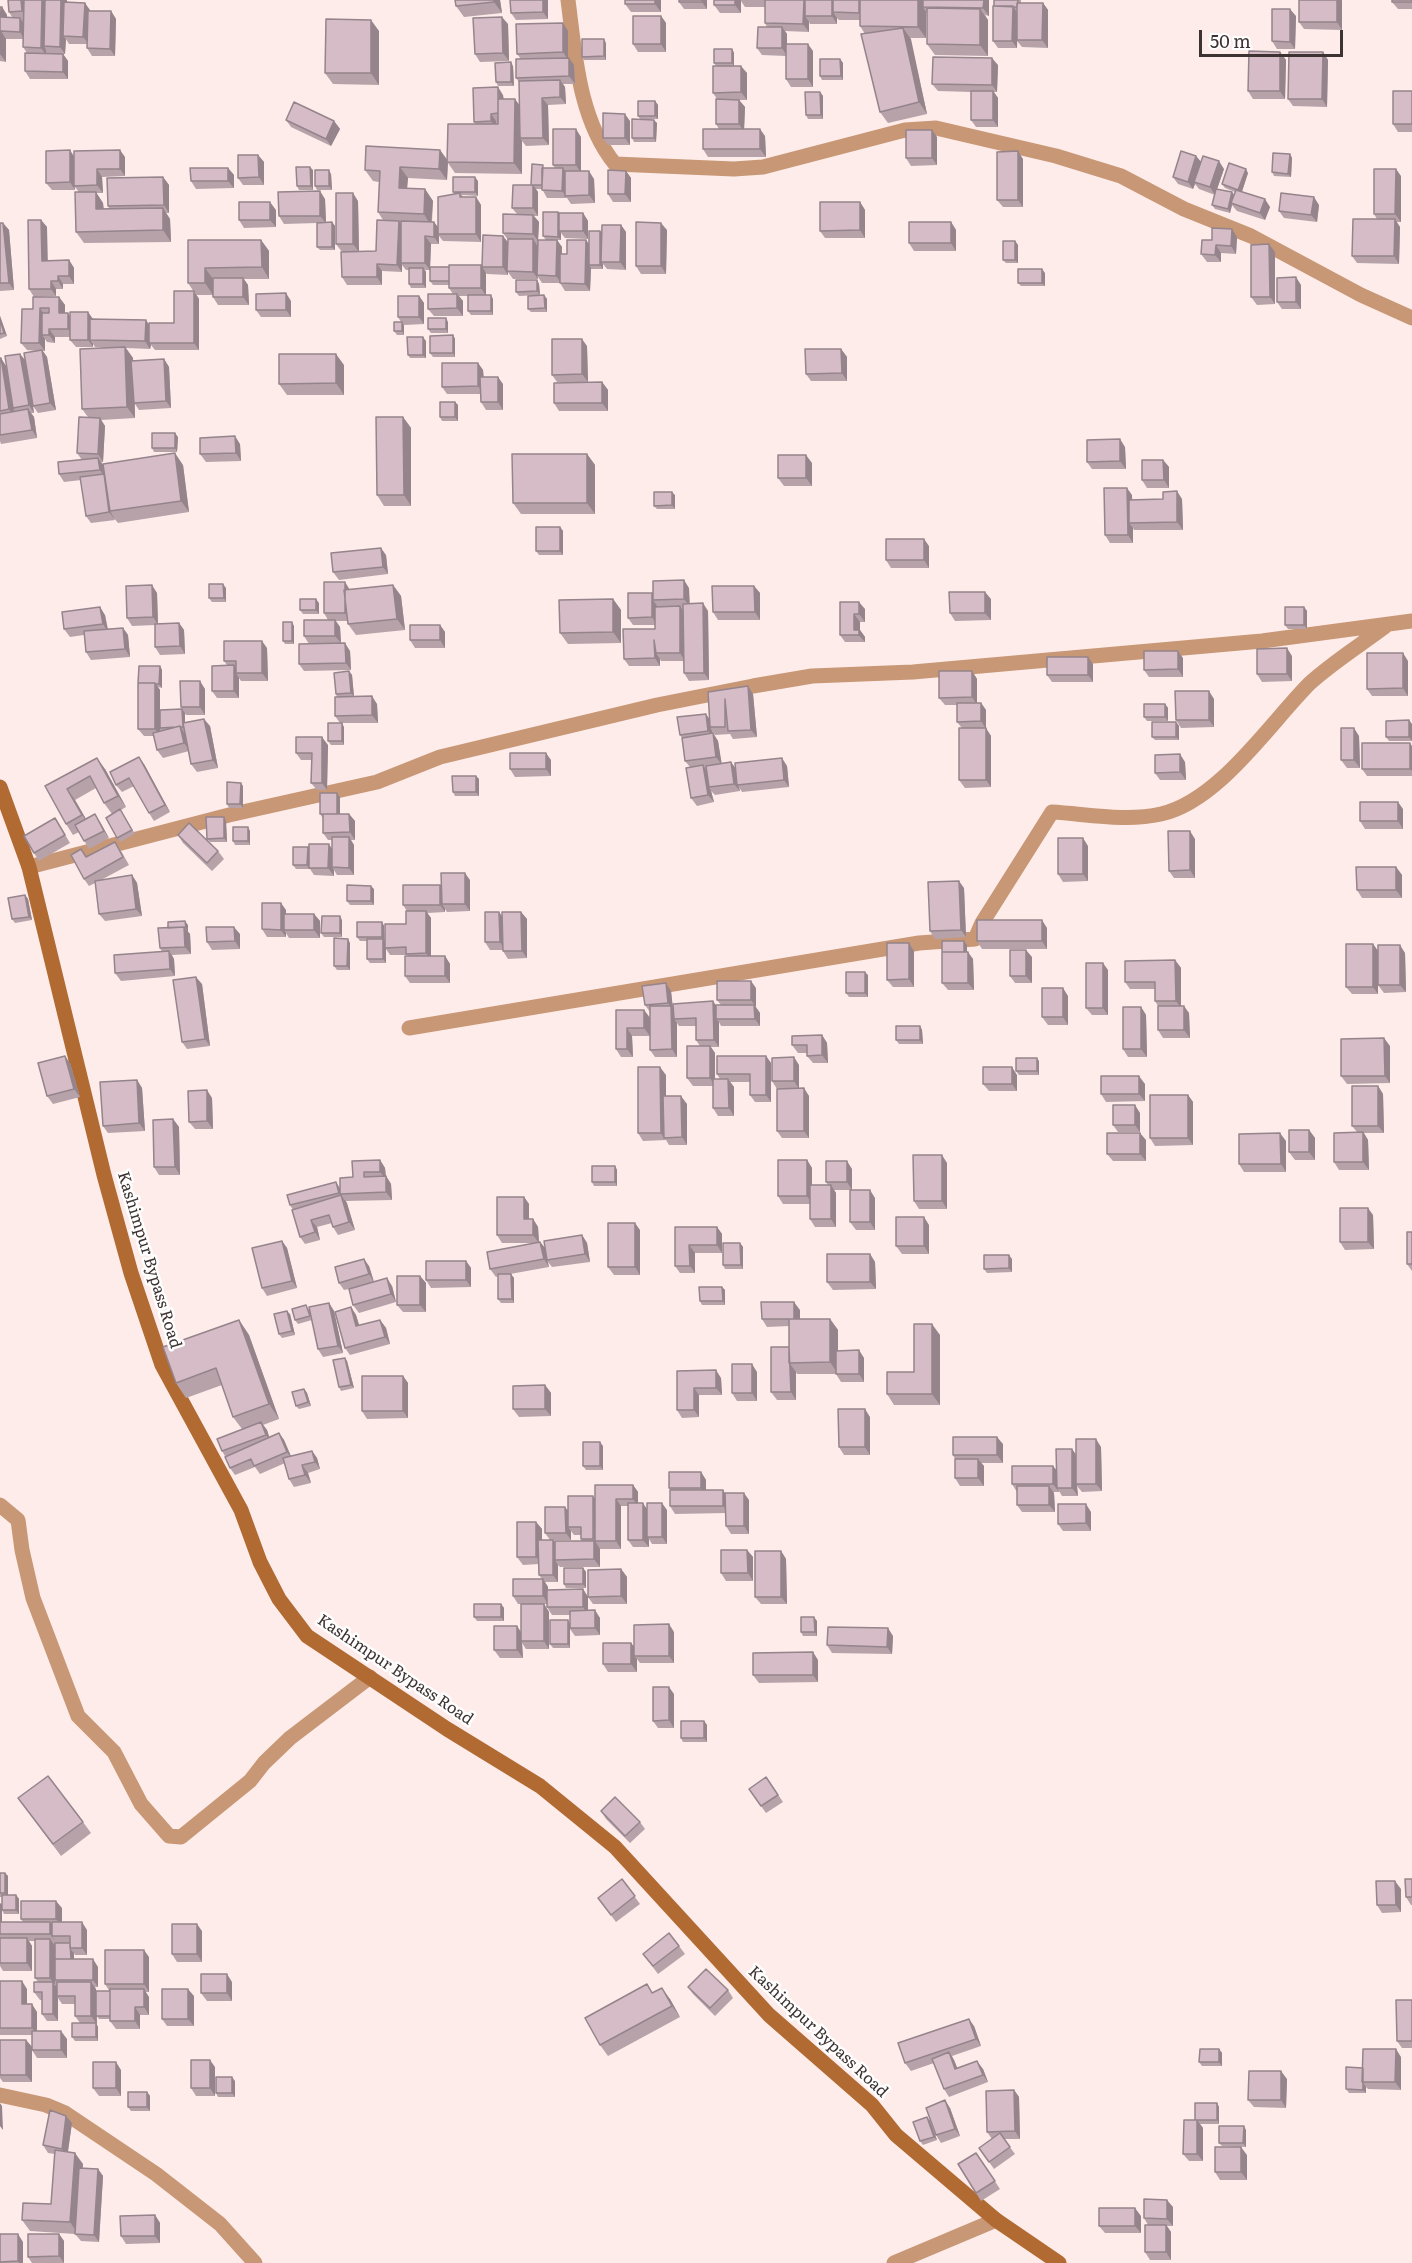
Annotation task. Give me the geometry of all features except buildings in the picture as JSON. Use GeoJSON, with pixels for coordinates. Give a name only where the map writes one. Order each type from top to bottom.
{"type":"FeatureCollection","features":[{"type":"Feature","properties":{"kind":"main road","name":"Kashimpur Bypass Road"},"geometry":{"type":"LineString","coordinates":[[0,787],[29,867],[104,1175],[131,1273],[162,1365],[241,1510],[260,1562],[279,1599],[307,1636],[447,1729],[540,1786],[615,1847],[769,2015],[872,2104],[896,2135],[996,2220],[1059,2263]]}},
{"type":"Feature","properties":{"kind":"street"},"geometry":{"type":"LineString","coordinates":[[568,0],[576,64],[593,124],[607,154],[615,164],[734,169],[763,167],[905,130],[936,128],[1056,156],[1121,176],[1184,209],[1251,236],[1361,295],[1412,318]]}},
{"type":"Feature","properties":{"kind":"street"},"geometry":{"type":"LineString","coordinates":[[29,867],[229,815],[377,782],[440,757],[657,705],[753,686],[812,676],[924,671],[1250,642],[1412,621]]}},
{"type":"Feature","properties":{"kind":"street"},"geometry":{"type":"LineString","coordinates":[[409,1028],[919,943],[975,939],[982,923],[1052,812],[1120,817],[1162,814],[1185,805],[1218,783],[1312,681],[1389,624]]}},
{"type":"Feature","properties":{"kind":"street"},"geometry":{"type":"LineString","coordinates":[[0,1505],[18,1520],[33,1598],[78,1716],[114,1752],[141,1804],[169,1836],[181,1837],[249,1781],[290,1738],[370,1677]]}},
{"type":"Feature","properties":{"kind":"street"},"geometry":{"type":"LineString","coordinates":[[0,2095],[46,2104],[72,2117],[156,2174],[219,2224],[255,2263]]}},
{"type":"Feature","properties":{"kind":"street"},"geometry":{"type":"LineString","coordinates":[[894,2263],[996,2220]]}}]}
